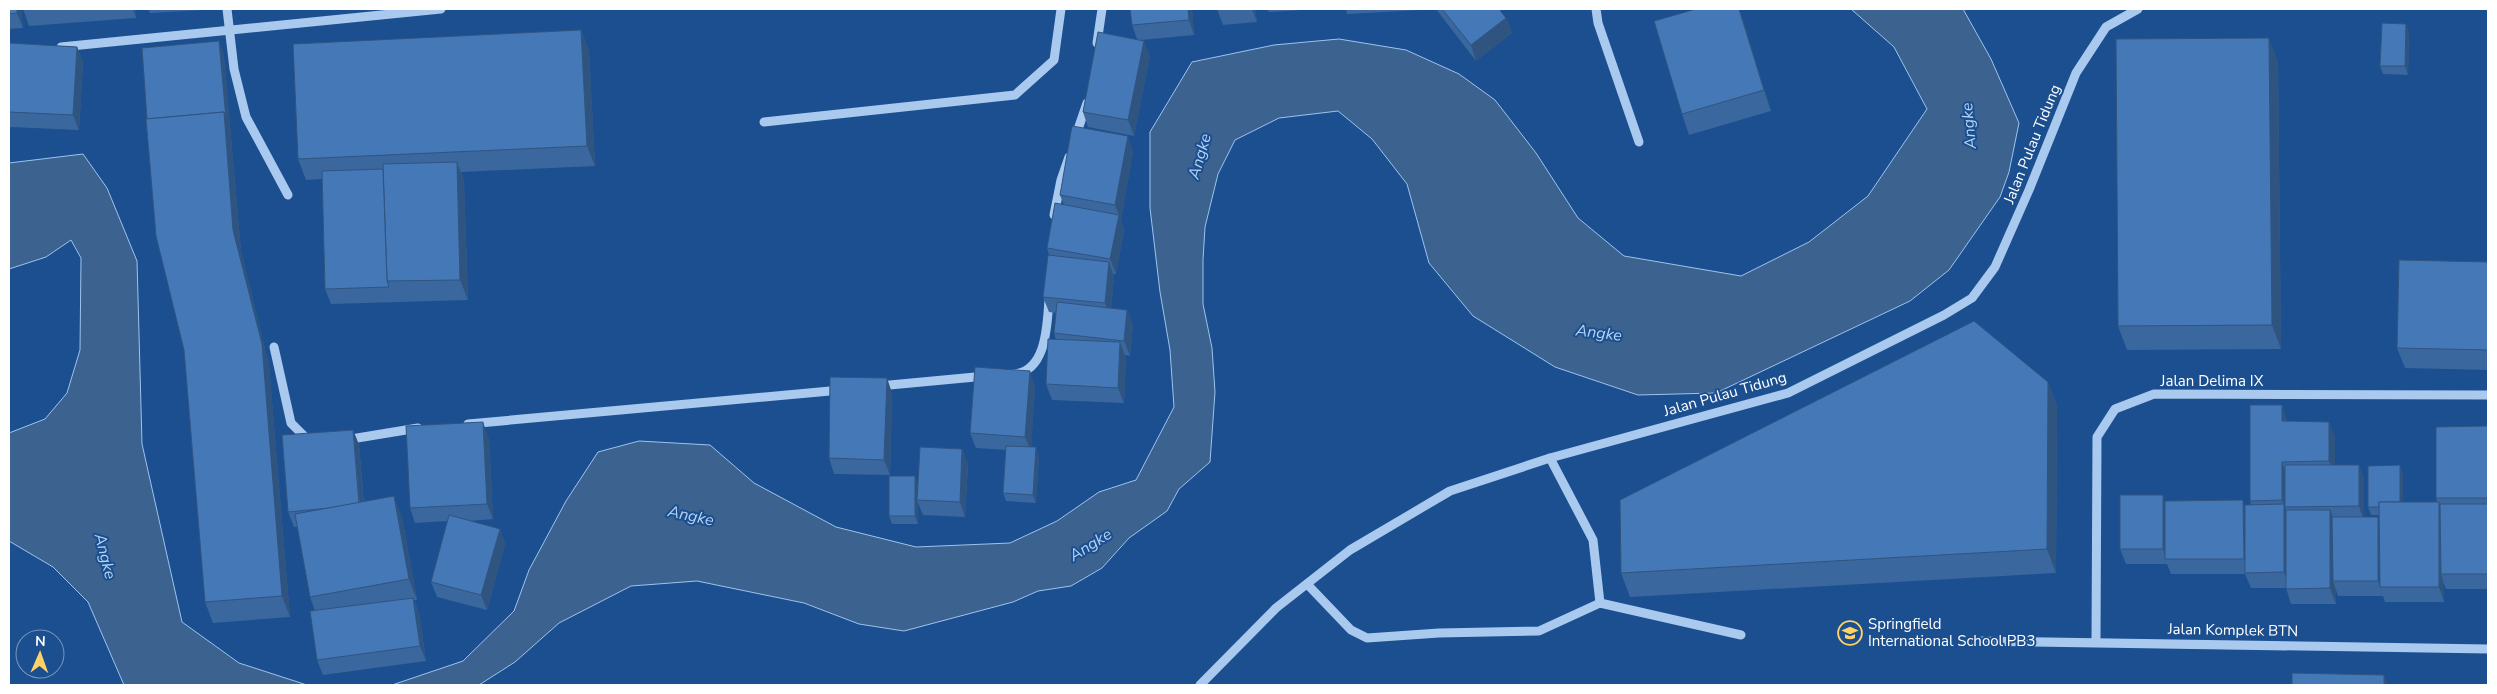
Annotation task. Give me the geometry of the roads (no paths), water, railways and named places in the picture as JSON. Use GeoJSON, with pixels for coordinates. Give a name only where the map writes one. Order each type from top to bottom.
{"type":"FeatureCollection","features":[{"type":"Feature","properties":{"kind":"street"},"geometry":{"type":"LineString","coordinates":[[227,9],[234,69],[246,117],[288,195]]}},
{"type":"Feature","properties":{"kind":"street"},"geometry":{"type":"LineString","coordinates":[[48,49],[441,9]]}},
{"type":"Feature","properties":{"kind":"street"},"geometry":{"type":"LineString","coordinates":[[764,122],[1015,95],[1054,60],[1061,9]]}},
{"type":"Feature","properties":{"kind":"street"},"geometry":{"type":"LineString","coordinates":[[1095,54],[1102,9]]}},
{"type":"Feature","properties":{"kind":"street"},"geometry":{"type":"LineString","coordinates":[[1596,9],[1598,23],[1640,142]]}},
{"type":"Feature","properties":{"kind":"street","name":"Jalan Pulau Tidung"},"geometry":{"type":"LineString","coordinates":[[1200,685],[1276,608],[1350,550],[1450,491],[1550,458],[1788,392],[1944,315],[1972,298],[1995,267],[2029,190],[2076,73],[2106,27],[2138,9]]}},
{"type":"Feature","properties":{"kind":"street"},"geometry":{"type":"LineString","coordinates":[[1053,226],[1054,207],[1061,180],[1090,90]]}},
{"type":"Feature","properties":{"kind":"street"},"geometry":{"type":"LineString","coordinates":[[871,387],[1020,373],[1035,361],[1046,338],[1049,292]]}},
{"type":"Feature","properties":{"kind":"street"},"geometry":{"type":"LineString","coordinates":[[274,346],[291,422],[308,440],[330,440],[426,428]]}},
{"type":"Feature","properties":{"kind":"street"},"geometry":{"type":"LineString","coordinates":[[456,425],[852,389]]}},
{"type":"Feature","properties":{"kind":"street","name":"Jalan Delima IX"},"geometry":{"type":"LineString","coordinates":[[2096,641],[2097,437],[2115,409],[2154,394],[2488,395]]}},
{"type":"Feature","properties":{"kind":"street"},"geometry":{"type":"LineString","coordinates":[[1550,458],[1593,540],[1600,603]]}},
{"type":"Feature","properties":{"kind":"street"},"geometry":{"type":"LineString","coordinates":[[1307,584],[1351,630],[1367,638],[1439,633],[1539,631],[1600,603],[1741,635]]}},
{"type":"Feature","properties":{"kind":"street","name":"Jalan Komplek BTN"},"geometry":{"type":"LineString","coordinates":[[1976,640],[2488,649]]}},
{"type":"Feature","properties":{"kind":"water","name":"Angke"},"geometry":{"type":"Polygon","coordinates":[[[1851,9],[1963,9],[1991,59],[2019,123],[2009,172],[2000,197],[1949,270],[1910,301],[1716,393],[1638,395],[1555,367],[1473,316],[1429,263],[1407,184],[1372,139],[1338,111],[1279,118],[1235,140],[1218,174],[1205,227],[1203,304],[1212,348],[1215,392],[1210,462],[1179,489],[1167,511],[1129,538],[1102,568],[1071,586],[1038,591],[1013,602],[904,631],[859,624],[804,603],[697,581],[631,586],[559,623],[515,662],[479,685],[392,685],[463,661],[514,611],[529,570],[566,501],[598,452],[639,441],[710,445],[754,483],[836,527],[916,547],[1010,543],[1057,521],[1099,492],[1136,480],[1174,407],[1170,350],[1160,292],[1150,208],[1150,132],[1192,62],[1274,45],[1339,39],[1406,50],[1459,74],[1495,100],[1536,153],[1578,218],[1624,256],[1741,276],[1809,242],[1868,196],[1927,109],[1894,47],[1851,9]]]}},
{"type":"Feature","properties":{"kind":"water","name":"Angke"},"geometry":{"type":"Polygon","coordinates":[[[83,154],[107,188],[137,261],[142,444],[182,622],[239,663],[307,685],[124,685],[88,602],[53,567],[9,541],[9,433],[45,419],[67,393],[80,350],[81,258],[71,240],[46,257],[9,269],[9,163],[83,154]]]}},
{"type":"Feature","properties":{"kind":"place","name":"Springfield International School PB3"},"geometry":{"type":"Point","coordinates":[1850,633]}}]}
